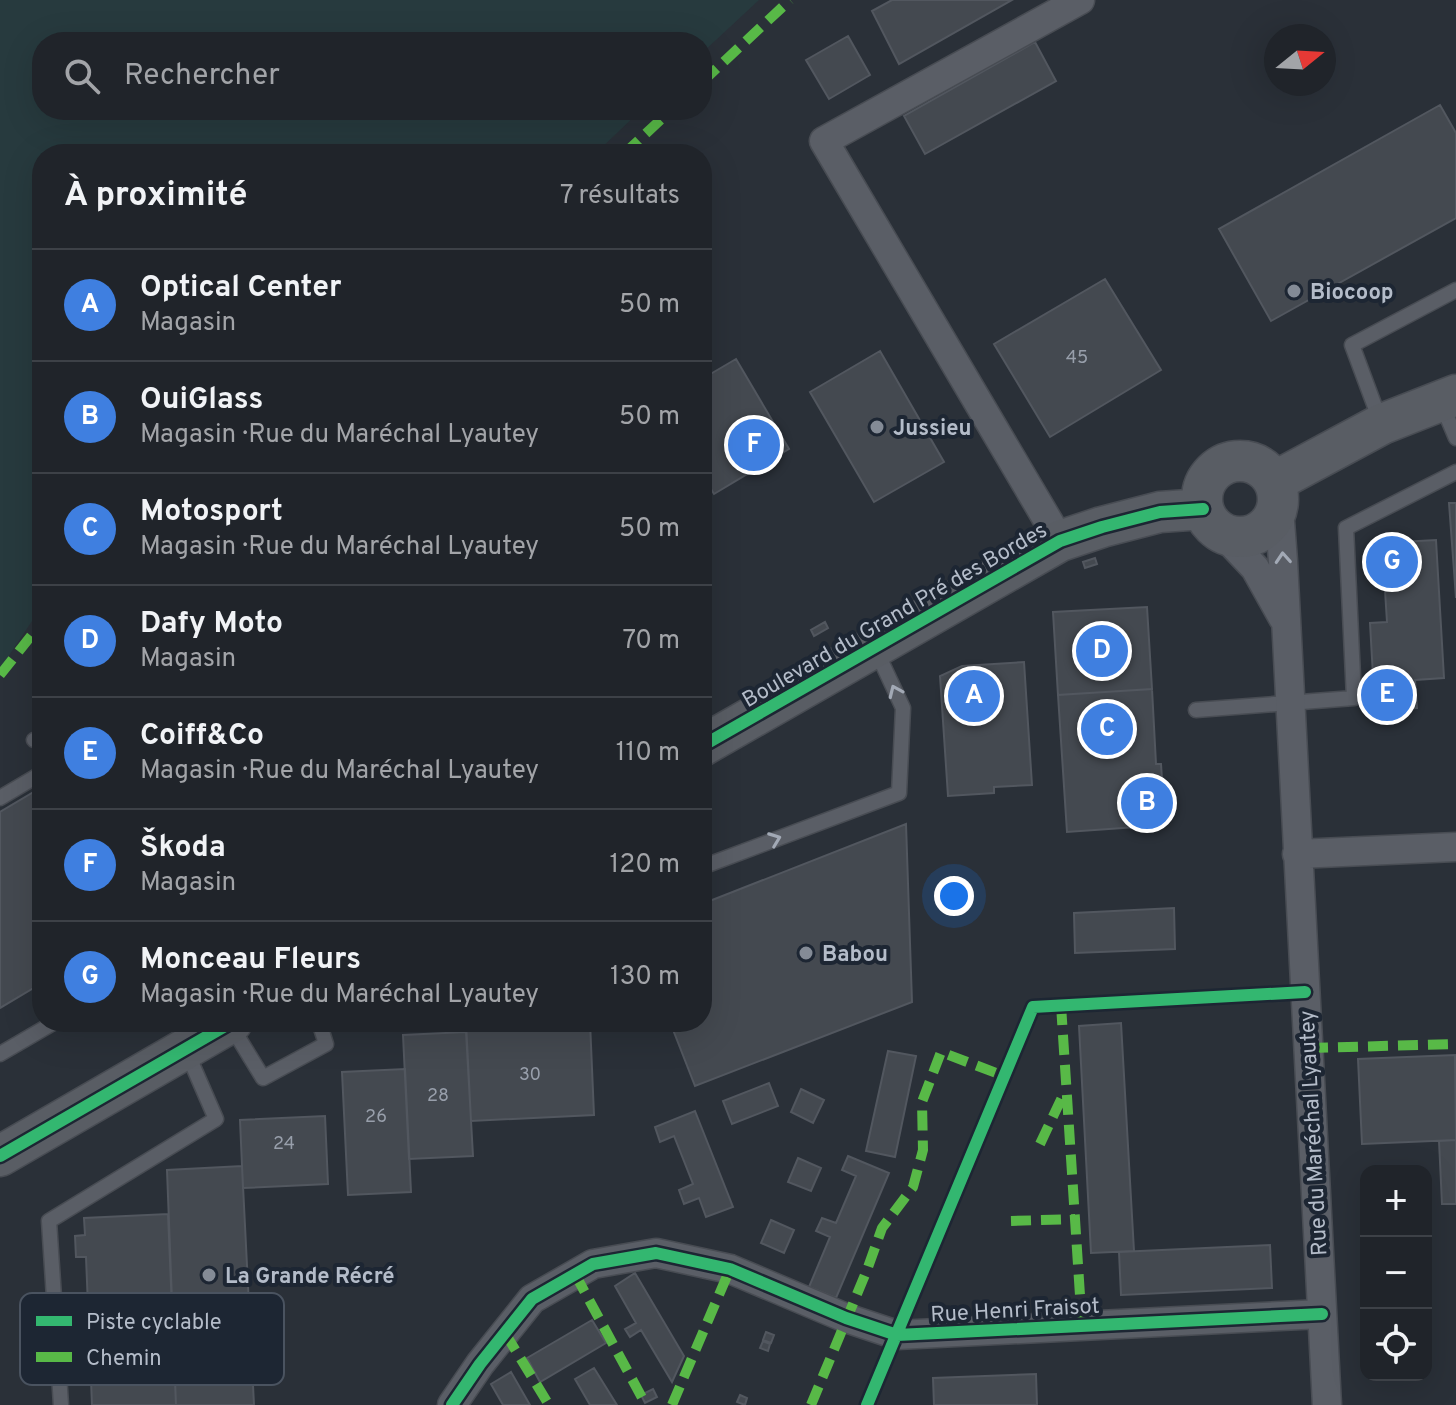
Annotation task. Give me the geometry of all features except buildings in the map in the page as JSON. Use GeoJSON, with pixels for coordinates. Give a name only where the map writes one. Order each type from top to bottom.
{"type":"FeatureCollection","features":[{"type":"Feature","properties":{"kind":"main road"},"geometry":{"type":"LineString","coordinates":[[1276,489],[1382,424],[1448,398]]}},
{"type":"Feature","properties":{"kind":"main road"},"geometry":{"type":"LineString","coordinates":[[1245,461],[1257,465],[1267,472],[1276,489],[1277,507],[1273,518],[1265,528],[1243,537],[1231,536],[1212,520],[1202,497],[1205,484],[1212,474],[1221,466],[1233,462],[1245,461]]}},
{"type":"Feature","properties":{"kind":"main road","name":"Boulevard du Grand Pré des Bordes"},"geometry":{"type":"LineString","coordinates":[[712,740],[1060,541],[1160,512],[1212,520]]}},
{"type":"Feature","properties":{"kind":"main road"},"geometry":{"type":"LineString","coordinates":[[0,1156],[215,1032]]}},
{"type":"Feature","properties":{"kind":"street"},"geometry":{"type":"LineString","coordinates":[[1060,541],[824,141],[1080,0]]}},
{"type":"Feature","properties":{"kind":"street","name":"Rue du Maréchal Lyautey"},"geometry":{"type":"LineString","coordinates":[[1276,489],[1283,561],[1327,1405]]}},
{"type":"Feature","properties":{"kind":"street","name":"Rue du Maréchal Lyautey"},"geometry":{"type":"LineString","coordinates":[[1212,520],[1255,568],[1285,622]]}},
{"type":"Feature","properties":{"kind":"street"},"geometry":{"type":"LineString","coordinates":[[1297,854],[1456,847]]}},
{"type":"Feature","properties":{"kind":"street","name":"Rue Henri Fraisot"},"geometry":{"type":"LineString","coordinates":[[452,1405],[532,1299],[593,1264],[656,1253],[730,1269],[846,1318],[897,1335],[1322,1314]]}},
{"type":"Feature","properties":{"kind":"lane"},"geometry":{"type":"LineString","coordinates":[[1382,424],[1352,345],[1456,290]]}},
{"type":"Feature","properties":{"kind":"lane"},"geometry":{"type":"LineString","coordinates":[[1448,398],[1456,438]]}},
{"type":"Feature","properties":{"kind":"lane"},"geometry":{"type":"LineString","coordinates":[[1196,710],[1354,698],[1346,528],[1456,472]]}},
{"type":"Feature","properties":{"kind":"lane"},"geometry":{"type":"LineString","coordinates":[[712,863],[899,793],[903,708],[875,647]]}},
{"type":"Feature","properties":{"kind":"lane"},"geometry":{"type":"LineString","coordinates":[[0,798],[32,779]]}},
{"type":"Feature","properties":{"kind":"lane"},"geometry":{"type":"LineString","coordinates":[[0,1054],[38,1032]]}},
{"type":"Feature","properties":{"kind":"lane"},"geometry":{"type":"LineString","coordinates":[[236,1032],[263,1078],[326,1044],[322,1032]]}},
{"type":"Feature","properties":{"kind":"lane"},"geometry":{"type":"LineString","coordinates":[[54,1293],[49,1221],[216,1119],[185,1049]]}},
{"type":"Feature","properties":{"kind":"lane"},"geometry":{"type":"LineString","coordinates":[[60,1385],[61,1405]]}},
{"type":"Feature","properties":{"kind":"green space"},"geometry":{"type":"Polygon","coordinates":[[[0,0],[759,0],[712,44],[712,32],[32,32],[32,120],[631,120],[605,144],[32,144],[32,621],[0,669],[0,0]]]}},
{"type":"Feature","properties":{"kind":"marked path"},"geometry":{"type":"LineString","coordinates":[[712,73],[790,0]]}},
{"type":"Feature","properties":{"kind":"marked path"},"geometry":{"type":"LineString","coordinates":[[635,144],[660,120]]}},
{"type":"Feature","properties":{"kind":"marked path"},"geometry":{"type":"LineString","coordinates":[[0,675],[32,635]]}},
{"type":"Feature","properties":{"kind":"marked path"},"geometry":{"type":"LineString","coordinates":[[1061,1005],[1082,1326]]}},
{"type":"Feature","properties":{"kind":"marked path"},"geometry":{"type":"LineString","coordinates":[[1308,1048],[1456,1044]]}},
{"type":"Feature","properties":{"kind":"marked path"},"geometry":{"type":"LineString","coordinates":[[811,1405],[882,1228],[913,1187],[923,1150],[922,1102],[941,1052],[1004,1076]]}},
{"type":"Feature","properties":{"kind":"marked path"},"geometry":{"type":"LineString","coordinates":[[1040,1144],[1065,1091]]}},
{"type":"Feature","properties":{"kind":"marked path"},"geometry":{"type":"LineString","coordinates":[[1011,1221],[1075,1219]]}},
{"type":"Feature","properties":{"kind":"marked path"},"geometry":{"type":"LineString","coordinates":[[672,1405],[730,1269]]}},
{"type":"Feature","properties":{"kind":"marked path"},"geometry":{"type":"LineString","coordinates":[[575,1274],[646,1405]]}},
{"type":"Feature","properties":{"kind":"marked path"},"geometry":{"type":"LineString","coordinates":[[505,1333],[549,1405]]}},
{"type":"Feature","properties":{"kind":"cycle path"},"geometry":{"type":"LineString","coordinates":[[712,740],[1060,541],[1160,512],[1203,509]]}},
{"type":"Feature","properties":{"kind":"cycle path"},"geometry":{"type":"LineString","coordinates":[[867,1405],[1033,1007],[1305,992]]}},
{"type":"Feature","properties":{"kind":"cycle path"},"geometry":{"type":"LineString","coordinates":[[0,1156],[215,1032]]}},
{"type":"Feature","properties":{"kind":"cycle path"},"geometry":{"type":"LineString","coordinates":[[452,1405],[532,1299],[593,1264],[656,1253],[730,1269],[846,1318],[897,1335],[1322,1314]]}},
{"type":"Feature","properties":{"kind":"place","name":"Biocoop"},"geometry":{"type":"Point","coordinates":[1294,291]}},
{"type":"Feature","properties":{"kind":"place","name":"Jussieu"},"geometry":{"type":"Point","coordinates":[877,427]}},
{"type":"Feature","properties":{"kind":"place","name":"Škoda"},"geometry":{"type":"Point","coordinates":[754,445]}},
{"type":"Feature","properties":{"kind":"place","name":"Monceau Fleurs"},"geometry":{"type":"Point","coordinates":[1392,562]}},
{"type":"Feature","properties":{"kind":"place","name":"Dafy Moto"},"geometry":{"type":"Point","coordinates":[1102,651]}},
{"type":"Feature","properties":{"kind":"place","name":"Coiff&Co"},"geometry":{"type":"Point","coordinates":[1387,695]}},
{"type":"Feature","properties":{"kind":"place","name":"Optical Center"},"geometry":{"type":"Point","coordinates":[974,696]}},
{"type":"Feature","properties":{"kind":"place","name":"Motosport"},"geometry":{"type":"Point","coordinates":[1107,729]}},
{"type":"Feature","properties":{"kind":"place","name":"OuiGlass"},"geometry":{"type":"Point","coordinates":[1147,803]}},
{"type":"Feature","properties":{"kind":"place","name":"Babou"},"geometry":{"type":"Point","coordinates":[806,953]}},
{"type":"Feature","properties":{"kind":"place","name":"La Grande Récré"},"geometry":{"type":"Point","coordinates":[209,1275]}}]}
